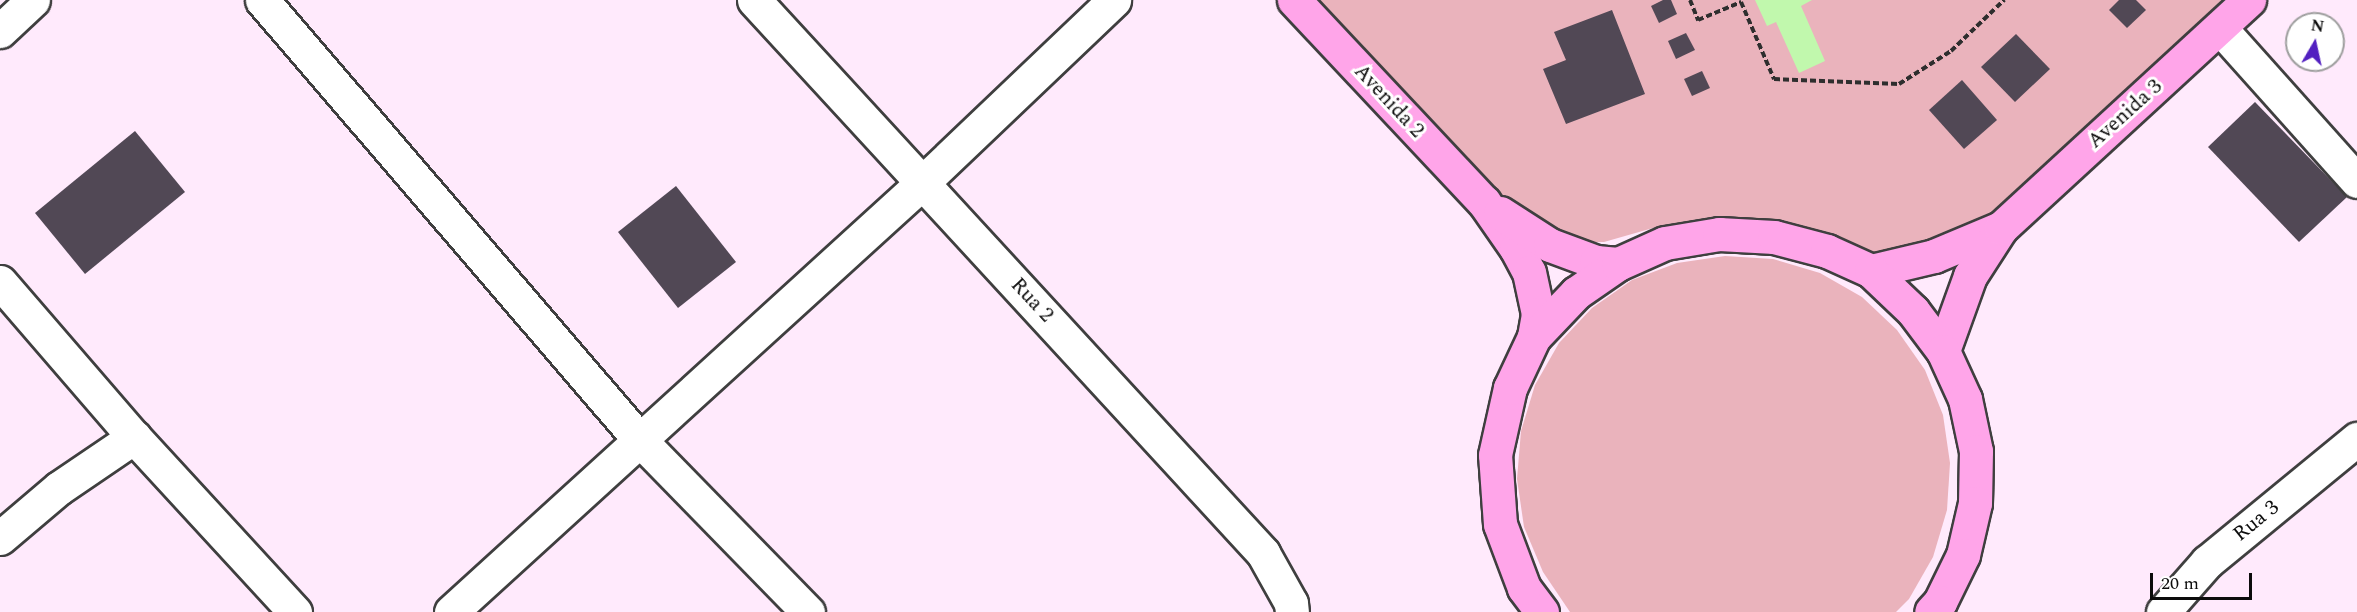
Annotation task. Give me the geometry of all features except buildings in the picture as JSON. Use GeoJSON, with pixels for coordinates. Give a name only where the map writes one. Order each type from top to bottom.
{"type":"FeatureCollection","features":[{"type":"Feature","properties":{"kind":"street"},"geometry":{"type":"LineString","coordinates":[[0,31],[33,0]]}},
{"type":"Feature","properties":{"kind":"street"},"geometry":{"type":"LineString","coordinates":[[262,0],[639,439],[808,612]]}},
{"type":"Feature","properties":{"kind":"street","name":"Rua 2"},"geometry":{"type":"LineString","coordinates":[[754,0],[1263,554],[1291,603],[1292,612]]}},
{"type":"Feature","properties":{"kind":"street"},"geometry":{"type":"LineString","coordinates":[[451,612],[923,182],[1114,0]]}},
{"type":"Feature","properties":{"kind":"street","name":"Avenida 2"},"geometry":{"type":"LineString","coordinates":[[1294,0],[1484,202]]}},
{"type":"Feature","properties":{"kind":"street","name":"Avenida 3"},"geometry":{"type":"LineString","coordinates":[[2001,228],[2249,0]]}},
{"type":"Feature","properties":{"kind":"street"},"geometry":{"type":"LineString","coordinates":[[2220,28],[2357,182]]}},
{"type":"Feature","properties":{"kind":"street"},"geometry":{"type":"LineString","coordinates":[[1484,202],[1550,245],[1596,262],[1618,264]]}},
{"type":"Feature","properties":{"kind":"street"},"geometry":{"type":"LineString","coordinates":[[1484,202],[1516,248],[1535,290],[1538,314],[1534,337],[1510,388],[1495,455],[1500,524],[1524,588],[1542,612]]}},
{"type":"Feature","properties":{"kind":"street"},"geometry":{"type":"LineString","coordinates":[[1871,271],[1934,256],[2001,228]]}},
{"type":"Feature","properties":{"kind":"street"},"geometry":{"type":"LineString","coordinates":[[1943,351],[1970,276],[2001,228]]}},
{"type":"Feature","properties":{"kind":"street"},"geometry":{"type":"LineString","coordinates":[[1534,337],[1576,293],[1618,264],[1665,243],[1719,234],[1774,237],[1827,251],[1871,271],[1913,311],[1943,351],[1965,399],[1976,451],[1975,503],[1963,555],[1940,602],[1931,612]]}},
{"type":"Feature","properties":{"kind":"street"},"geometry":{"type":"LineString","coordinates":[[0,282],[134,437],[295,612]]}},
{"type":"Feature","properties":{"kind":"street"},"geometry":{"type":"LineString","coordinates":[[0,538],[59,488],[134,437]]}},
{"type":"Feature","properties":{"kind":"street","name":"Rua 3"},"geometry":{"type":"LineString","coordinates":[[2163,612],[2206,562],[2357,439]]}},
{"type":"Feature","properties":{"kind":"path"},"geometry":{"type":"LineString","coordinates":[[1690,0],[1698,20],[1741,2],[1774,79],[1899,84],[1950,51],[2004,0]]}},
{"type":"Feature","properties":{"kind":"shaded area"},"geometry":{"type":"Polygon","coordinates":[[[1307,0],[2229,0],[1990,224],[1881,255],[1742,221],[1697,220],[1653,228],[1604,242],[1585,242],[1515,212],[1307,0]]]}},
{"type":"Feature","properties":{"kind":"shaded area"},"geometry":{"type":"Polygon","coordinates":[[[1755,0],[1812,0],[1801,6],[1825,61],[1799,73],[1776,22],[1767,26],[1755,0]]]}},
{"type":"Feature","properties":{"kind":"shaded area"},"geometry":{"type":"Polygon","coordinates":[[[1725,256],[1773,259],[1820,273],[1862,297],[1897,330],[1925,370],[1943,415],[1950,463],[1947,510],[1933,557],[1909,599],[1896,612],[1570,612],[1543,572],[1524,527],[1517,479],[1521,431],[1535,385],[1559,343],[1592,308],[1632,280],[1677,263],[1725,256]]]}}]}
